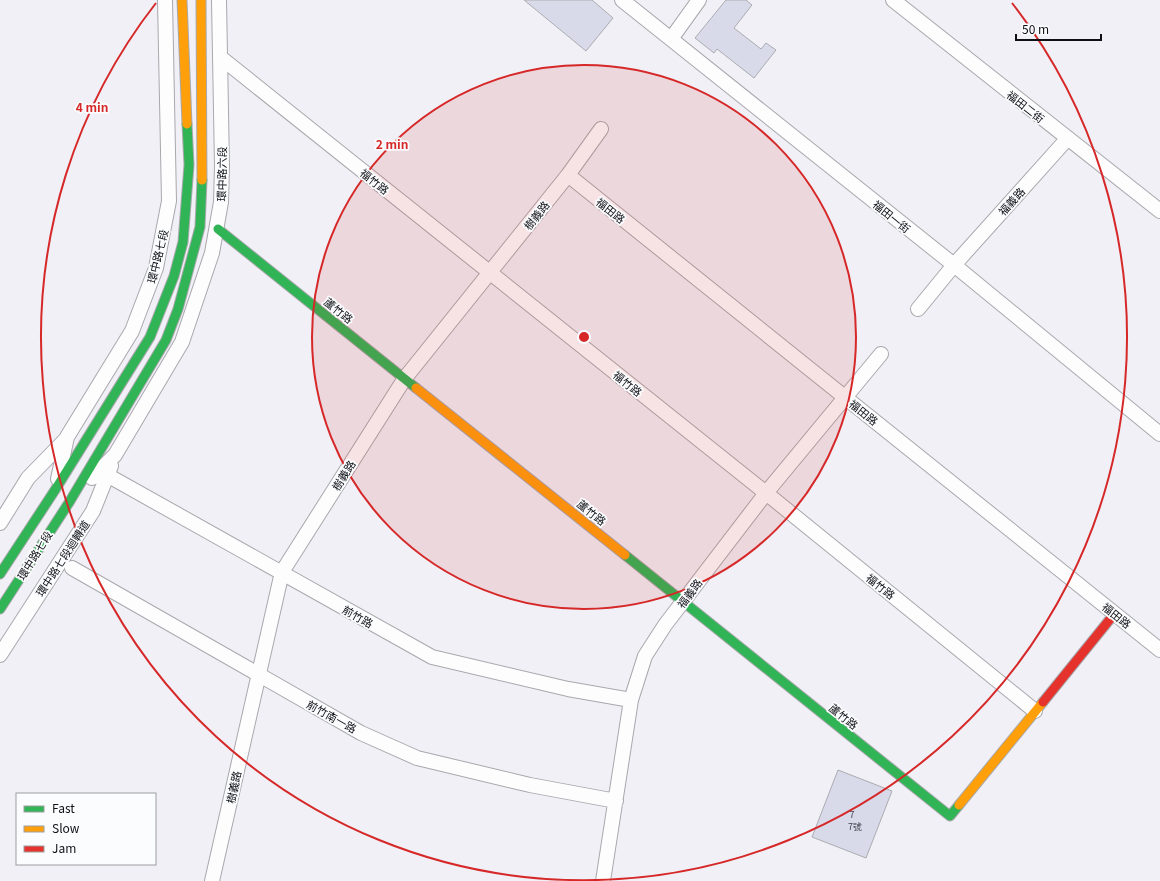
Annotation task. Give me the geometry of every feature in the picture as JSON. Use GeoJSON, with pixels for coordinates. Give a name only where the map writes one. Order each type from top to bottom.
{"type":"FeatureCollection","features":[{"type":"Feature","properties":{"kind":"street","name":"環中路七段"},"geometry":{"type":"LineString","coordinates":[[55,490],[67,437],[132,331],[156,268],[169,201],[166,0]]}},
{"type":"Feature","properties":{"kind":"street","name":"環中路七段"},"geometry":{"type":"LineString","coordinates":[[0,574],[55,490],[150,337],[174,276],[183,242],[189,165],[182,0]]}},
{"type":"Feature","properties":{"kind":"street","name":"環中路六段"},"geometry":{"type":"LineString","coordinates":[[166,340],[189,275],[200,227],[203,166],[201,0]]}},
{"type":"Feature","properties":{"kind":"street","name":"環中路六段"},"geometry":{"type":"LineString","coordinates":[[182,342],[210,260],[218,229],[222,166],[219,0]]}},
{"type":"Feature","properties":{"kind":"street","name":"福田一街"},"geometry":{"type":"LineString","coordinates":[[622,0],[954,265],[1160,434]]}},
{"type":"Feature","properties":{"kind":"street"},"geometry":{"type":"LineString","coordinates":[[671,39],[699,0]]}},
{"type":"Feature","properties":{"kind":"street","name":"福田二街"},"geometry":{"type":"LineString","coordinates":[[893,0],[1160,211]]}},
{"type":"Feature","properties":{"kind":"street","name":"福竹路"},"geometry":{"type":"LineString","coordinates":[[220,57],[766,493],[1035,712]]}},
{"type":"Feature","properties":{"kind":"street","name":"樹義路"},"geometry":{"type":"LineString","coordinates":[[212,881],[282,572],[405,378],[568,175],[601,129]]}},
{"type":"Feature","properties":{"kind":"street","name":"福義路"},"geometry":{"type":"LineString","coordinates":[[918,310],[954,265],[1068,138]]}},
{"type":"Feature","properties":{"kind":"street","name":"福田路"},"geometry":{"type":"LineString","coordinates":[[568,175],[1160,650]]}},
{"type":"Feature","properties":{"kind":"street","name":"蘆竹路"},"geometry":{"type":"LineString","coordinates":[[218,229],[950,816],[1035,712]]}},
{"type":"Feature","properties":{"kind":"street","name":"環中路七段"},"geometry":{"type":"LineString","coordinates":[[0,609],[70,501],[166,340]]}},
{"type":"Feature","properties":{"kind":"street","name":"環中路七段"},"geometry":{"type":"LineString","coordinates":[[70,501],[115,455],[182,342]]}},
{"type":"Feature","properties":{"kind":"street","name":"福義路"},"geometry":{"type":"LineString","coordinates":[[603,881],[631,700],[645,656],[683,601],[766,493],[881,354]]}},
{"type":"Feature","properties":{"kind":"street"},"geometry":{"type":"LineString","coordinates":[[0,523],[28,478],[67,437]]}},
{"type":"Feature","properties":{"kind":"street","name":"環中路七段迴轉道"},"geometry":{"type":"LineString","coordinates":[[0,655],[92,511],[115,455]]}},
{"type":"Feature","properties":{"kind":"street","name":"前竹路"},"geometry":{"type":"LineString","coordinates":[[107,475],[432,657],[568,688],[631,700]]}},
{"type":"Feature","properties":{"kind":"street","name":"前竹南一路"},"geometry":{"type":"LineString","coordinates":[[72,568],[361,732],[417,758],[530,785],[616,801]]}},
{"type":"Feature","properties":{"kind":"street"},"geometry":{"type":"LineString","coordinates":[[1035,712],[1115,613]]}},
{"type":"Feature","properties":{"kind":"building"},"geometry":{"type":"Polygon","coordinates":[[[524,0],[592,0],[613,18],[586,51],[524,0]]]}},
{"type":"Feature","properties":{"kind":"building"},"geometry":{"type":"Polygon","coordinates":[[[726,0],[746,0],[752,5],[734,28],[761,49],[766,43],[776,50],[754,78],[717,49],[714,53],[695,38],[726,0]]]}},
{"type":"Feature","properties":{"kind":"building"},"geometry":{"type":"Polygon","coordinates":[[[838,770],[892,791],[866,858],[812,837],[838,770]]]}},
{"type":"Feature","properties":{"kind":"traffic: fast"},"geometry":{"type":"LineString","coordinates":[[0,574],[55,490],[150,337],[174,276],[183,242],[189,165],[187,124]]}},
{"type":"Feature","properties":{"kind":"traffic: fast"},"geometry":{"type":"LineString","coordinates":[[0,609],[70,501],[166,340],[178,309],[200,227],[202,180]]}},
{"type":"Feature","properties":{"kind":"traffic: fast"},"geometry":{"type":"LineString","coordinates":[[218,229],[416,388]]}},
{"type":"Feature","properties":{"kind":"traffic: fast"},"geometry":{"type":"LineString","coordinates":[[625,555],[950,816],[959,805]]}},
{"type":"Feature","properties":{"kind":"traffic: slow"},"geometry":{"type":"LineString","coordinates":[[182,0],[187,124]]}},
{"type":"Feature","properties":{"kind":"traffic: slow"},"geometry":{"type":"LineString","coordinates":[[201,0],[202,180]]}},
{"type":"Feature","properties":{"kind":"traffic: slow"},"geometry":{"type":"LineString","coordinates":[[416,388],[625,555]]}},
{"type":"Feature","properties":{"kind":"traffic: slow"},"geometry":{"type":"LineString","coordinates":[[959,805],[1043,702]]}},
{"type":"Feature","properties":{"kind":"traffic: jam"},"geometry":{"type":"LineString","coordinates":[[1043,702],[1115,613]]}}]}
